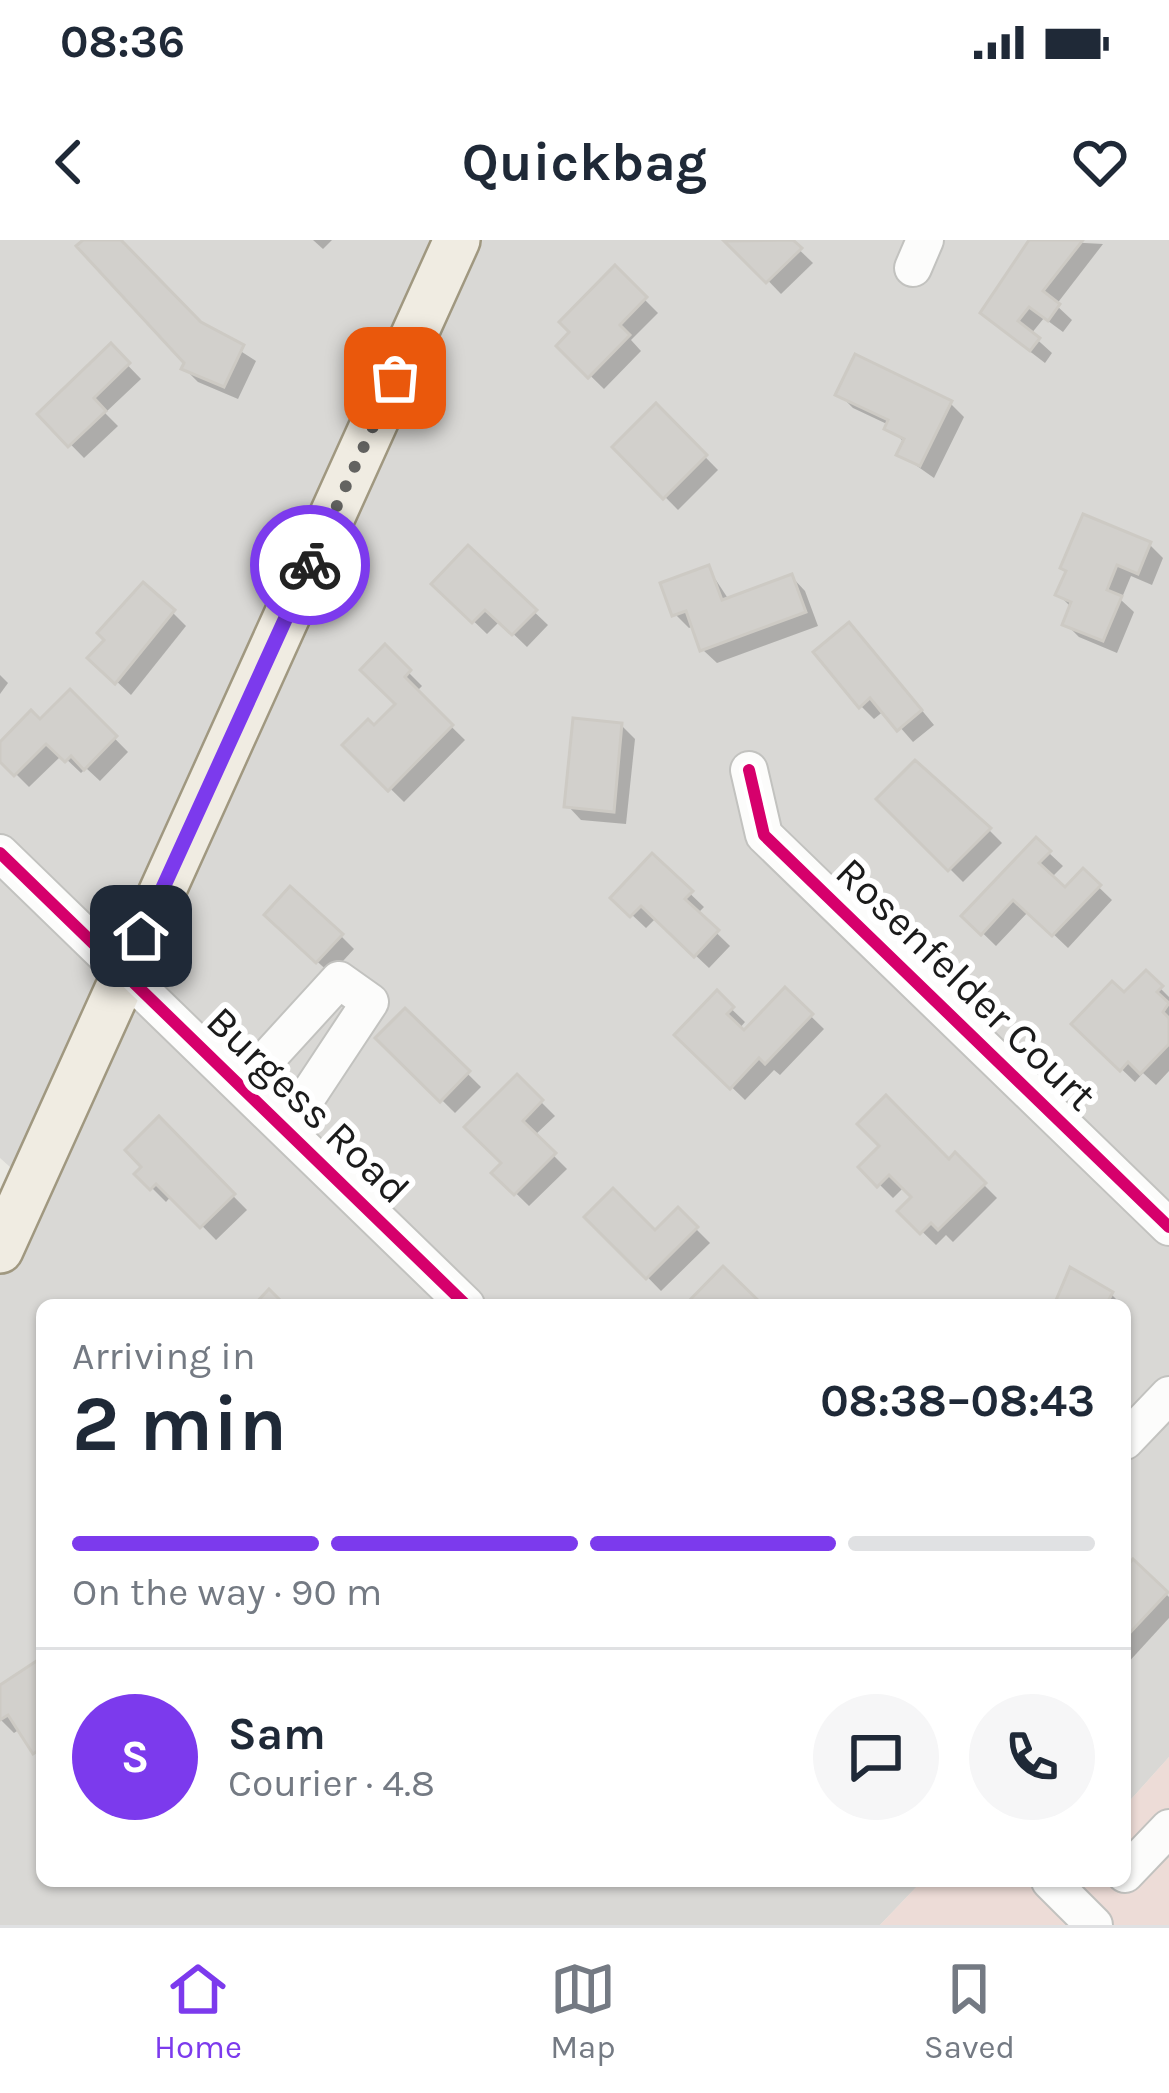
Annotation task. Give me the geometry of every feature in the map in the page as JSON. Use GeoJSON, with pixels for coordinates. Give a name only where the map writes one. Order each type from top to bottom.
{"type":"FeatureCollection","features":[{"type":"Feature","properties":{"kind":"main road"},"geometry":{"type":"LineString","coordinates":[[0,1250],[457,240]]}},
{"type":"Feature","properties":{"kind":"street","name":"Rosenfelder Court"},"geometry":{"type":"LineString","coordinates":[[749,770],[764,836],[1169,1227]]}},
{"type":"Feature","properties":{"kind":"street","name":"Burgess Road"},"geometry":{"type":"LineString","coordinates":[[0,853],[460,1299]]}},
{"type":"Feature","properties":{"kind":"street"},"geometry":{"type":"LineString","coordinates":[[242,1085],[339,980],[370,1002],[286,1129]]}},
{"type":"Feature","properties":{"kind":"street"},"geometry":{"type":"LineString","coordinates":[[1131,1435],[1169,1395]]}},
{"type":"Feature","properties":{"kind":"street"},"geometry":{"type":"LineString","coordinates":[[1131,1868],[1169,1828]]}},
{"type":"Feature","properties":{"kind":"street"},"geometry":{"type":"LineString","coordinates":[[1056,1887],[1089,1920],[1114,1887]]}},
{"type":"Feature","properties":{"kind":"shaded area"},"geometry":{"type":"Polygon","coordinates":[[[0,240],[435,240],[19,1175],[0,1158],[0,240]]]}},
{"type":"Feature","properties":{"kind":"shaded area"},"geometry":{"type":"Polygon","coordinates":[[[473,240],[1169,240],[1169,1757],[1131,1799],[1131,1299],[478,1299],[143,971],[473,240]]]}},
{"type":"Feature","properties":{"kind":"shaded area"},"geometry":{"type":"Polygon","coordinates":[[[129,987],[446,1299],[36,1299],[36,1887],[916,1887],[880,1925],[0,1925],[0,1275],[129,987]]]}},
{"type":"Feature","properties":{"kind":"shaded area"},"geometry":{"type":"Polygon","coordinates":[[[1169,1757],[1169,1925],[880,1925],[916,1887],[1131,1887],[1131,1799],[1169,1757]]]}},
{"type":"Feature","properties":{"kind":"building"},"geometry":{"type":"Polygon","coordinates":[[[83,240],[121,240],[201,322],[244,345],[224,387],[181,369],[184,363],[76,246],[83,240]]]}},
{"type":"Feature","properties":{"kind":"building"},"geometry":{"type":"Polygon","coordinates":[[[793,240],[802,248],[766,283],[724,241],[793,240]]]}},
{"type":"Feature","properties":{"kind":"building"},"geometry":{"type":"Polygon","coordinates":[[[1029,240],[1083,240],[1043,291],[1060,304],[1048,321],[1029,307],[1018,321],[1040,338],[1030,351],[980,313],[1029,240]]]}},
{"type":"Feature","properties":{"kind":"building"},"geometry":{"type":"Polygon","coordinates":[[[615,265],[647,297],[620,325],[630,335],[588,378],[556,346],[569,332],[559,322],[615,265]]]}},
{"type":"Feature","properties":{"kind":"building"},"geometry":{"type":"Polygon","coordinates":[[[111,343],[130,363],[94,398],[106,411],[68,447],[37,414],[111,343]]]}},
{"type":"Feature","properties":{"kind":"building"},"geometry":{"type":"Polygon","coordinates":[[[855,354],[952,401],[920,466],[896,455],[904,439],[884,429],[888,420],[835,395],[855,354]]]}},
{"type":"Feature","properties":{"kind":"building"},"geometry":{"type":"Polygon","coordinates":[[[656,403],[707,455],[663,499],[612,447],[656,403]]]}},
{"type":"Feature","properties":{"kind":"building"},"geometry":{"type":"Polygon","coordinates":[[[1083,514],[1151,542],[1138,574],[1117,565],[1107,590],[1122,596],[1103,641],[1062,625],[1071,602],[1055,595],[1066,571],[1060,568],[1083,514]]]}},
{"type":"Feature","properties":{"kind":"building"},"geometry":{"type":"Polygon","coordinates":[[[468,545],[537,610],[512,635],[485,610],[472,623],[431,584],[468,545]]]}},
{"type":"Feature","properties":{"kind":"building"},"geometry":{"type":"Polygon","coordinates":[[[709,565],[722,600],[792,574],[806,612],[700,651],[686,611],[672,616],[660,583],[709,565]]]}},
{"type":"Feature","properties":{"kind":"building"},"geometry":{"type":"Polygon","coordinates":[[[143,582],[175,610],[115,684],[87,658],[104,640],[97,633],[143,582]]]}},
{"type":"Feature","properties":{"kind":"building"},"geometry":{"type":"Polygon","coordinates":[[[849,622],[922,710],[897,731],[870,698],[859,708],[813,652],[849,622]]]}},
{"type":"Feature","properties":{"kind":"building"},"geometry":{"type":"Polygon","coordinates":[[[385,644],[411,670],[405,677],[453,725],[388,791],[342,745],[368,719],[374,725],[395,704],[360,670],[385,644]]]}},
{"type":"Feature","properties":{"kind":"building"},"geometry":{"type":"Polygon","coordinates":[[[70,689],[117,736],[84,770],[71,756],[65,762],[46,744],[14,776],[0,762],[0,742],[31,710],[40,719],[70,689]]]}},
{"type":"Feature","properties":{"kind":"building"},"geometry":{"type":"Polygon","coordinates":[[[573,718],[622,723],[614,812],[564,807],[573,718]]]}},
{"type":"Feature","properties":{"kind":"building"},"geometry":{"type":"Polygon","coordinates":[[[915,760],[991,828],[948,871],[876,799],[915,760]]]}},
{"type":"Feature","properties":{"kind":"building"},"geometry":{"type":"Polygon","coordinates":[[[1036,837],[1051,851],[1039,863],[1065,887],[1083,868],[1101,885],[1052,936],[1013,900],[981,935],[961,916],[1036,837]]]}},
{"type":"Feature","properties":{"kind":"building"},"geometry":{"type":"Polygon","coordinates":[[[652,853],[693,891],[685,899],[719,930],[694,957],[641,906],[630,917],[610,898],[652,853]]]}},
{"type":"Feature","properties":{"kind":"building"},"geometry":{"type":"Polygon","coordinates":[[[290,886],[343,934],[316,963],[264,915],[290,886]]]}},
{"type":"Feature","properties":{"kind":"building"},"geometry":{"type":"Polygon","coordinates":[[[1146,970],[1163,986],[1157,992],[1169,1003],[1163,1012],[1169,1018],[1169,1044],[1140,1074],[1128,1062],[1120,1071],[1071,1024],[1112,981],[1124,992],[1146,970]]]}},
{"type":"Feature","properties":{"kind":"building"},"geometry":{"type":"Polygon","coordinates":[[[785,987],[813,1014],[765,1064],[759,1058],[730,1089],[674,1035],[717,990],[734,1007],[727,1014],[744,1030],[785,987]]]}},
{"type":"Feature","properties":{"kind":"building"},"geometry":{"type":"Polygon","coordinates":[[[405,1008],[470,1071],[440,1102],[375,1038],[405,1008]]]}},
{"type":"Feature","properties":{"kind":"building"},"geometry":{"type":"Polygon","coordinates":[[[517,1074],[543,1100],[523,1121],[556,1153],[514,1195],[491,1173],[501,1163],[464,1127],[517,1074]]]}},
{"type":"Feature","properties":{"kind":"building"},"geometry":{"type":"Polygon","coordinates":[[[886,1095],[949,1159],[955,1152],[986,1183],[938,1230],[931,1223],[920,1234],[897,1211],[911,1197],[889,1175],[877,1187],[858,1167],[879,1146],[857,1124],[886,1095]]]}},
{"type":"Feature","properties":{"kind":"building"},"geometry":{"type":"Polygon","coordinates":[[[159,1116],[235,1194],[200,1228],[156,1184],[150,1190],[134,1174],[141,1167],[125,1150],[159,1116]]]}},
{"type":"Feature","properties":{"kind":"building"},"geometry":{"type":"Polygon","coordinates":[[[613,1188],[655,1230],[678,1207],[698,1227],[646,1279],[584,1217],[613,1188]]]}},
{"type":"Feature","properties":{"kind":"building"},"geometry":{"type":"Polygon","coordinates":[[[723,1266],[757,1299],[691,1299],[723,1266]]]}},
{"type":"Feature","properties":{"kind":"building"},"geometry":{"type":"Polygon","coordinates":[[[1070,1267],[1113,1292],[1109,1299],[1057,1299],[1070,1267]]]}},
{"type":"Feature","properties":{"kind":"building"},"geometry":{"type":"Polygon","coordinates":[[[269,1289],[279,1299],[260,1299],[269,1289]]]}},
{"type":"Feature","properties":{"kind":"building"},"geometry":{"type":"Polygon","coordinates":[[[1131,1561],[1168,1592],[1131,1632],[1131,1561]]]}},
{"type":"Feature","properties":{"kind":"building"},"geometry":{"type":"Polygon","coordinates":[[[36,1661],[33,1754],[8,1715],[0,1720],[0,1685],[36,1661]]]}},
{"type":"Feature","properties":{"kind":"cycle path"},"geometry":{"type":"LineString","coordinates":[[749,770],[764,835],[1169,1227]]}},
{"type":"Feature","properties":{"kind":"cycle path"},"geometry":{"type":"LineString","coordinates":[[0,853],[460,1299]]}},
{"type":"Feature","properties":{"kind":"way so far"},"geometry":{"type":"LineString","coordinates":[[310,565],[395,378]]}},
{"type":"Feature","properties":{"kind":"route"},"geometry":{"type":"LineString","coordinates":[[141,936],[310,565]]}}]}
